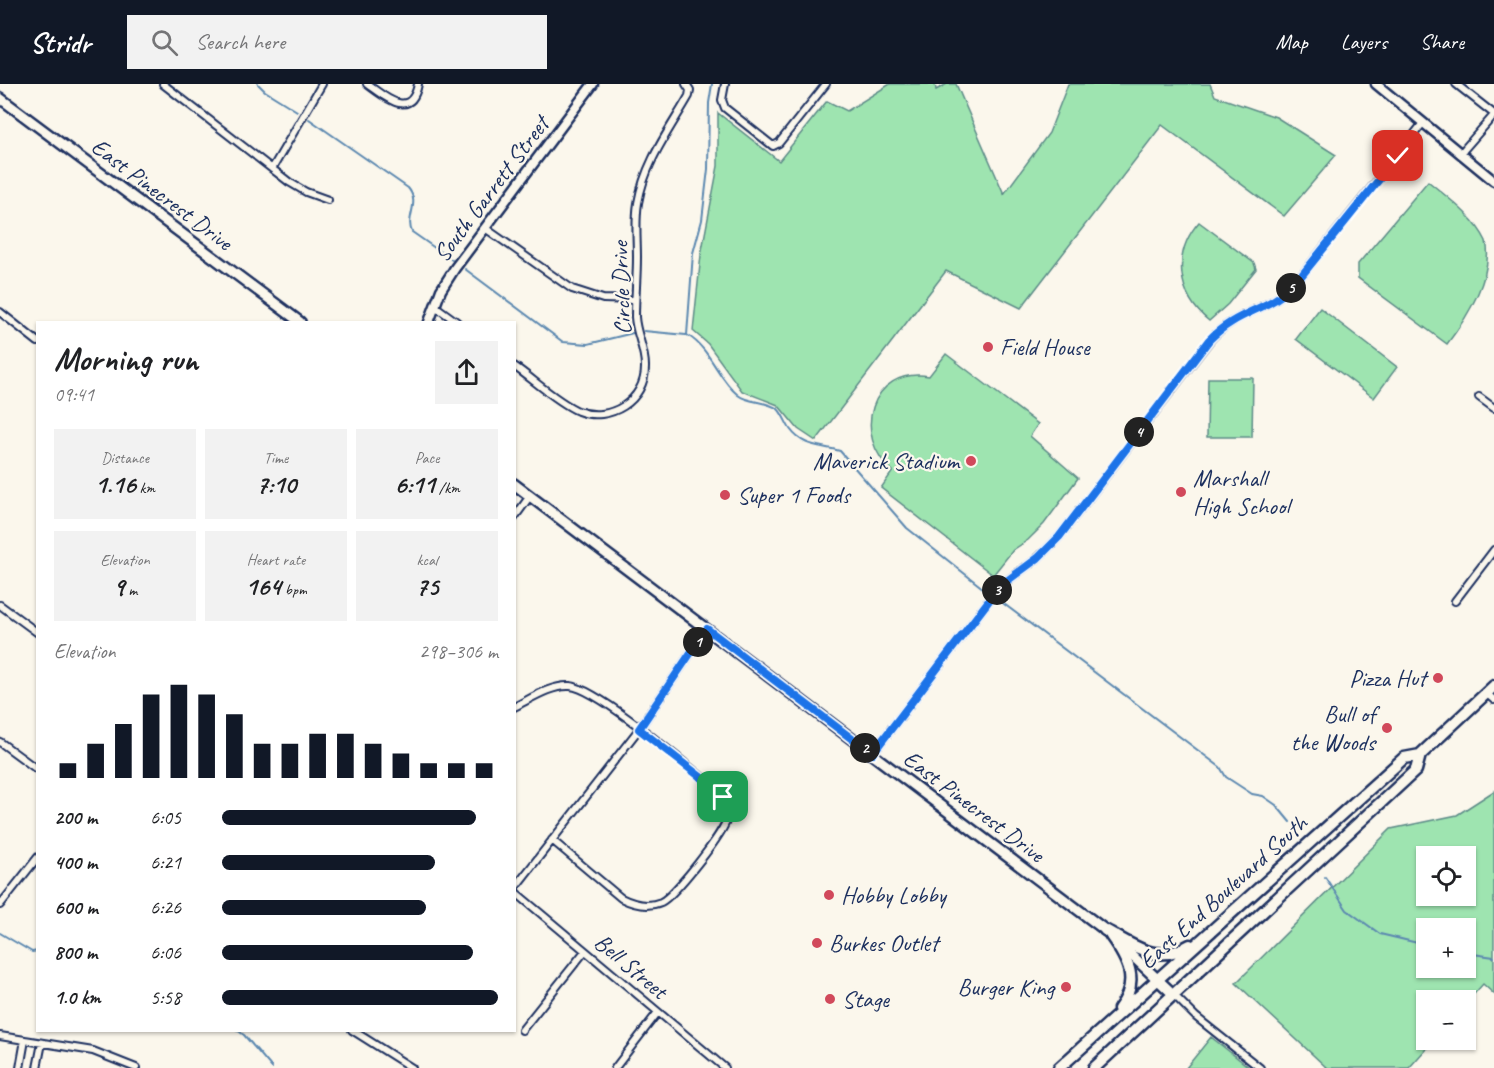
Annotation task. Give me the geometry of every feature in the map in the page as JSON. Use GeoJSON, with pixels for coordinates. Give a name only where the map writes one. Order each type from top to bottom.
{"type":"FeatureCollection","features":[{"type":"Feature","properties":{"kind":"highway","name":"East End Boulevard South"},"geometry":{"type":"LineString","coordinates":[[1059,1068],[1404,758],[1420,755],[1491,693]]}},
{"type":"Feature","properties":{"kind":"highway","name":"East End Boulevard South"},"geometry":{"type":"LineString","coordinates":[[1094,1068],[1416,770],[1420,755]]}},
{"type":"Feature","properties":{"kind":"highway"},"geometry":{"type":"LineString","coordinates":[[1108,933],[1144,951],[1160,955],[1180,951],[1208,933]]}},
{"type":"Feature","properties":{"kind":"highway"},"geometry":{"type":"LineString","coordinates":[[1107,1024],[1126,999],[1131,982],[1127,963],[1108,933]]}},
{"type":"Feature","properties":{"kind":"main road","name":"East Pinecrest Drive"},"geometry":{"type":"LineString","coordinates":[[0,98],[299,321]]}},
{"type":"Feature","properties":{"kind":"main road","name":"East Pinecrest Drive"},"geometry":{"type":"LineString","coordinates":[[516,485],[1108,933],[1173,994]]}},
{"type":"Feature","properties":{"kind":"street"},"geometry":{"type":"LineString","coordinates":[[164,84],[272,169],[299,188],[328,200]]}},
{"type":"Feature","properties":{"kind":"street"},"geometry":{"type":"LineString","coordinates":[[272,169],[322,84]]}},
{"type":"Feature","properties":{"kind":"street"},"geometry":{"type":"LineString","coordinates":[[367,84],[394,103],[401,105],[412,99],[418,84]]}},
{"type":"Feature","properties":{"kind":"street","name":"South Garrett Street"},"geometry":{"type":"LineString","coordinates":[[429,321],[449,276],[593,84]]}},
{"type":"Feature","properties":{"kind":"street","name":"Circle Drive"},"geometry":{"type":"LineString","coordinates":[[516,367],[566,404],[580,411],[598,415],[613,413],[634,397],[644,375],[645,362],[636,324],[636,219],[642,186],[655,153],[688,96],[690,90],[686,84]]}},
{"type":"Feature","properties":{"kind":"street"},"geometry":{"type":"LineString","coordinates":[[725,84],[722,100],[728,111],[773,146],[779,143],[826,84]]}},
{"type":"Feature","properties":{"kind":"street"},"geometry":{"type":"LineString","coordinates":[[1376,84],[1494,181]]}},
{"type":"Feature","properties":{"kind":"street"},"geometry":{"type":"LineString","coordinates":[[1456,84],[1494,114],[1460,154]]}},
{"type":"Feature","properties":{"kind":"street"},"geometry":{"type":"LineString","coordinates":[[872,754],[1000,586],[1038,558],[1059,537],[1209,340],[1232,320],[1276,300],[1294,285],[1423,123]]}},
{"type":"Feature","properties":{"kind":"street"},"geometry":{"type":"LineString","coordinates":[[485,228],[572,289],[603,299],[635,300]]}},
{"type":"Feature","properties":{"kind":"street"},"geometry":{"type":"LineString","coordinates":[[435,306],[456,321]]}},
{"type":"Feature","properties":{"kind":"street"},"geometry":{"type":"LineString","coordinates":[[0,312],[36,340]]}},
{"type":"Feature","properties":{"kind":"street"},"geometry":{"type":"LineString","coordinates":[[1479,397],[1494,408]]}},
{"type":"Feature","properties":{"kind":"street"},"geometry":{"type":"LineString","coordinates":[[516,515],[531,496]]}},
{"type":"Feature","properties":{"kind":"street"},"geometry":{"type":"LineString","coordinates":[[1455,601],[1494,550]]}},
{"type":"Feature","properties":{"kind":"street"},"geometry":{"type":"LineString","coordinates":[[0,605],[36,632]]}},
{"type":"Feature","properties":{"kind":"street"},"geometry":{"type":"LineString","coordinates":[[516,887],[639,729],[707,629]]}},
{"type":"Feature","properties":{"kind":"street"},"geometry":{"type":"LineString","coordinates":[[516,706],[552,688],[575,687],[590,693],[716,789],[727,805],[728,818],[724,827],[677,889],[667,899],[657,903],[640,905],[627,901],[552,840]]}},
{"type":"Feature","properties":{"kind":"street"},"geometry":{"type":"LineString","coordinates":[[0,742],[36,769]]}},
{"type":"Feature","properties":{"kind":"street"},"geometry":{"type":"LineString","coordinates":[[0,905],[36,860]]}},
{"type":"Feature","properties":{"kind":"street","name":"Bell Street"},"geometry":{"type":"LineString","coordinates":[[516,892],[725,1068]]}},
{"type":"Feature","properties":{"kind":"street"},"geometry":{"type":"LineString","coordinates":[[522,1030],[585,951]]}},
{"type":"Feature","properties":{"kind":"street"},"geometry":{"type":"LineString","coordinates":[[1173,994],[1196,1017],[1260,1068]]}},
{"type":"Feature","properties":{"kind":"street"},"geometry":{"type":"LineString","coordinates":[[615,1068],[658,1012]]}},
{"type":"Feature","properties":{"kind":"street"},"geometry":{"type":"LineString","coordinates":[[355,1032],[412,1068]]}},
{"type":"Feature","properties":{"kind":"street"},"geometry":{"type":"LineString","coordinates":[[0,1036],[93,1052],[136,1068]]}},
{"type":"Feature","properties":{"kind":"street"},"geometry":{"type":"LineString","coordinates":[[20,1068],[25,1040]]}},
{"type":"Feature","properties":{"kind":"street"},"geometry":{"type":"LineString","coordinates":[[37,1068],[42,1043]]}},
{"type":"Feature","properties":{"kind":"green space"},"geometry":{"type":"Polygon","coordinates":[[[890,84],[935,84],[936,90],[947,84],[956,84],[1004,194],[1049,133],[1068,84],[1210,84],[1215,96],[1276,117],[1336,155],[1284,216],[1162,125],[1021,308],[946,271],[816,441],[798,429],[778,405],[742,391],[708,344],[693,331],[701,255],[718,166],[718,113],[779,161],[827,101],[847,111],[890,84]]]}},
{"type":"Feature","properties":{"kind":"green space"},"geometry":{"type":"Polygon","coordinates":[[[1428,181],[1475,223],[1486,241],[1486,268],[1477,296],[1463,322],[1447,344],[1358,278],[1358,264],[1428,181]]]}},
{"type":"Feature","properties":{"kind":"green space"},"geometry":{"type":"Polygon","coordinates":[[[1199,222],[1254,263],[1256,269],[1228,304],[1209,321],[1190,299],[1182,273],[1185,247],[1190,234],[1199,222]]]}},
{"type":"Feature","properties":{"kind":"green space"},"geometry":{"type":"Polygon","coordinates":[[[1320,308],[1397,367],[1374,398],[1296,339],[1320,308]]]}},
{"type":"Feature","properties":{"kind":"green space","name":"Maverick Stadium"},"geometry":{"type":"Polygon","coordinates":[[[946,354],[1038,424],[1030,436],[1078,478],[1044,524],[1028,540],[1013,550],[993,575],[881,488],[893,471],[880,457],[873,440],[870,423],[873,407],[881,393],[893,382],[909,376],[929,376],[946,354]]]}},
{"type":"Feature","properties":{"kind":"green space"},"geometry":{"type":"Polygon","coordinates":[[[1208,378],[1253,378],[1252,437],[1207,437],[1208,378]]]}},
{"type":"Feature","properties":{"kind":"green space"},"geometry":{"type":"Polygon","coordinates":[[[1494,791],[1494,994],[1483,984],[1476,992],[1476,990],[1416,990],[1416,1050],[1425,1050],[1409,1068],[1327,1068],[1236,983],[1391,829],[1457,815],[1494,791]]]}},
{"type":"Feature","properties":{"kind":"green space"},"geometry":{"type":"Polygon","coordinates":[[[1211,1037],[1250,1068],[1186,1068],[1211,1037]]]}},
{"type":"Feature","properties":{"kind":"waterway"},"geometry":{"type":"LineString","coordinates":[[258,84],[297,111]]}},
{"type":"Feature","properties":{"kind":"waterway"},"geometry":{"type":"LineString","coordinates":[[712,84],[709,103],[708,169],[702,220],[693,253],[687,335],[702,348],[738,395],[778,409],[790,429],[801,440],[840,451],[907,528],[984,589]]}},
{"type":"Feature","properties":{"kind":"waterway"},"geometry":{"type":"LineString","coordinates":[[309,119],[408,188],[413,199],[410,221],[412,232],[452,260]]}},
{"type":"Feature","properties":{"kind":"waterway"},"geometry":{"type":"LineString","coordinates":[[465,269],[563,342],[588,344],[633,333]]}},
{"type":"Feature","properties":{"kind":"waterway"},"geometry":{"type":"LineString","coordinates":[[644,331],[686,335]]}},
{"type":"Feature","properties":{"kind":"waterway"},"geometry":{"type":"LineString","coordinates":[[1000,601],[1220,767],[1226,777],[1252,794],[1263,796],[1276,805],[1290,822]]}},
{"type":"Feature","properties":{"kind":"waterway"},"geometry":{"type":"LineString","coordinates":[[1325,877],[1347,910],[1380,934],[1416,943]]}},
{"type":"Feature","properties":{"kind":"waterway"},"geometry":{"type":"LineString","coordinates":[[0,933],[32,952],[36,951]]}},
{"type":"Feature","properties":{"kind":"waterway"},"geometry":{"type":"LineString","coordinates":[[1476,954],[1494,957]]}},
{"type":"Feature","properties":{"kind":"waterway"},"geometry":{"type":"LineString","coordinates":[[240,1032],[272,1068]]}},
{"type":"Feature","properties":{"kind":"place","name":"Field House"},"geometry":{"type":"Point","coordinates":[988,347]}},
{"type":"Feature","properties":{"kind":"place","name":"Maverick Stadium"},"geometry":{"type":"Point","coordinates":[971,461]}},
{"type":"Feature","properties":{"kind":"place","name":"Marshall High School"},"geometry":{"type":"Point","coordinates":[1181,492]}},
{"type":"Feature","properties":{"kind":"place","name":"Super 1 Foods"},"geometry":{"type":"Point","coordinates":[725,495]}},
{"type":"Feature","properties":{"kind":"place","name":"Pizza Hut"},"geometry":{"type":"Point","coordinates":[1438,678]}},
{"type":"Feature","properties":{"kind":"place","name":"Bull of the Woods"},"geometry":{"type":"Point","coordinates":[1387,728]}},
{"type":"Feature","properties":{"kind":"place","name":"Hobby Lobby"},"geometry":{"type":"Point","coordinates":[829,895]}},
{"type":"Feature","properties":{"kind":"place","name":"Burkes Outlet"},"geometry":{"type":"Point","coordinates":[817,943]}},
{"type":"Feature","properties":{"kind":"place","name":"Burger King"},"geometry":{"type":"Point","coordinates":[1066,987]}},
{"type":"Feature","properties":{"kind":"place","name":"Stage"},"geometry":{"type":"Point","coordinates":[830,999]}},
{"type":"Feature","properties":{"kind":"route"},"geometry":{"type":"LineString","coordinates":[[723,797],[716,789],[639,729],[707,629],[872,754],[1000,586],[1038,558],[1059,537],[1209,340],[1232,320],[1276,300],[1294,285],[1398,156]]}}]}
